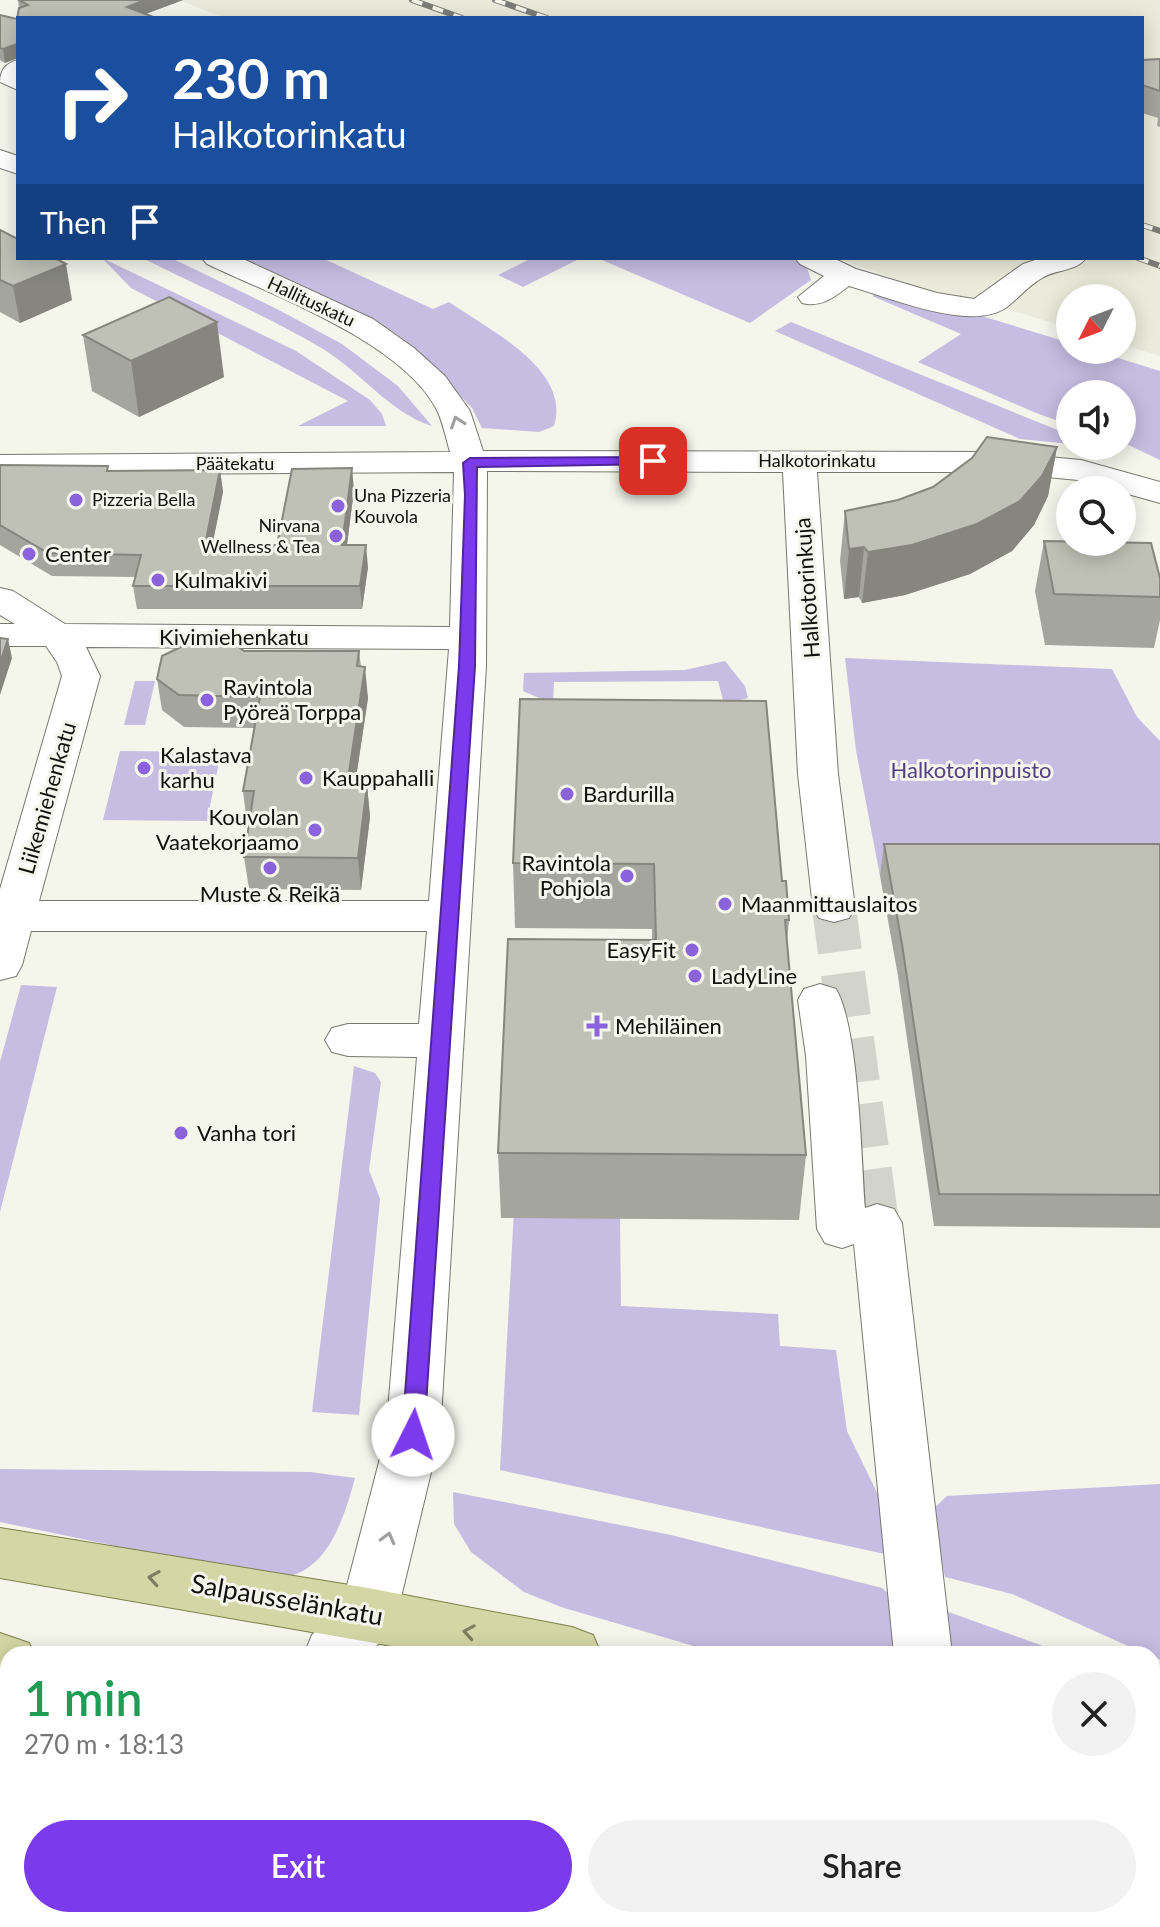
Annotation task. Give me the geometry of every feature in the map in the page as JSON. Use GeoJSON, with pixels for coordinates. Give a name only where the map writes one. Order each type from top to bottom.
{"type":"FeatureCollection","features":[{"type":"Feature","properties":{"kind":"main road","name":"Salpausselänkatu"},"geometry":{"type":"LineString","coordinates":[[0,1553],[351,1634],[484,1646]]}},
{"type":"Feature","properties":{"kind":"street","name":"Hallituskatu"},"geometry":{"type":"LineString","coordinates":[[228,260],[362,326],[403,355],[434,383],[454,411],[470,463],[472,495],[467,638],[413,1435],[351,1634]]}},
{"type":"Feature","properties":{"kind":"street"},"geometry":{"type":"LineString","coordinates":[[814,260],[845,275],[933,301],[977,309],[992,303],[1033,270],[1052,260]]}},
{"type":"Feature","properties":{"kind":"street"},"geometry":{"type":"LineString","coordinates":[[813,297],[845,275]]}},
{"type":"Feature","properties":{"kind":"street","name":"Halkotorinkuja"},"geometry":{"type":"LineString","coordinates":[[799,461],[818,774],[834,908]]}},
{"type":"Feature","properties":{"kind":"street","name":"Halkotorinkatu"},"geometry":{"type":"LineString","coordinates":[[470,463],[1022,463],[1081,470],[1160,493]]}},
{"type":"Feature","properties":{"kind":"street","name":"Päätekatu"},"geometry":{"type":"LineString","coordinates":[[0,465],[470,463]]}},
{"type":"Feature","properties":{"kind":"street"},"geometry":{"type":"LineString","coordinates":[[0,599],[59,636]]}},
{"type":"Feature","properties":{"kind":"street","name":"Kivimiehenkatu"},"geometry":{"type":"LineString","coordinates":[[0,635],[467,638]]}},
{"type":"Feature","properties":{"kind":"street","name":"Liikemiehenkatu"},"geometry":{"type":"LineString","coordinates":[[0,965],[12,895],[81,676],[76,655],[59,636]]}},
{"type":"Feature","properties":{"kind":"street"},"geometry":{"type":"LineString","coordinates":[[12,895],[449,916]]}},
{"type":"Feature","properties":{"kind":"street"},"geometry":{"type":"LineString","coordinates":[[820,1000],[860,1226],[922,1646]]}},
{"type":"Feature","properties":{"kind":"street"},"geometry":{"type":"LineString","coordinates":[[348,1040],[441,1041]]}},
{"type":"Feature","properties":{"kind":"shaded area"},"geometry":{"type":"Polygon","coordinates":[[[179,0],[1160,0],[1160,356],[1136,348],[1136,284],[1056,284],[1056,324],[973,299],[914,286],[842,260],[1144,260],[1144,16],[220,16],[179,0]]]}},
{"type":"Feature","properties":{"kind":"green space"},"geometry":{"type":"Polygon","coordinates":[[[104,260],[296,351],[370,400],[382,414],[386,426],[298,426],[348,401],[131,288],[104,260]]]}},
{"type":"Feature","properties":{"kind":"green space"},"geometry":{"type":"Polygon","coordinates":[[[146,260],[175,260],[342,344],[398,386],[432,426],[389,402],[337,358],[257,313],[146,260]]]}},
{"type":"Feature","properties":{"kind":"green space"},"geometry":{"type":"Polygon","coordinates":[[[247,260],[326,260],[433,309],[449,302],[504,338],[539,369],[551,386],[556,405],[554,426],[539,432],[482,428],[472,408],[422,357],[247,260]]]}},
{"type":"Feature","properties":{"kind":"green space"},"geometry":{"type":"Polygon","coordinates":[[[528,260],[577,260],[523,287],[498,275],[528,260]]]}},
{"type":"Feature","properties":{"kind":"green space"},"geometry":{"type":"Polygon","coordinates":[[[602,260],[795,260],[808,270],[811,280],[750,323],[602,260]]]}},
{"type":"Feature","properties":{"kind":"green space"},"geometry":{"type":"Polygon","coordinates":[[[879,293],[985,317],[1056,339],[1056,364],[1136,364],[1160,371],[1160,460],[1136,449],[1136,380],[1056,380],[1056,420],[918,362],[961,334],[872,296],[879,293]]]}},
{"type":"Feature","properties":{"kind":"green space"},"geometry":{"type":"Polygon","coordinates":[[[791,322],[1056,429],[1056,443],[1020,439],[775,331],[791,322]]]}},
{"type":"Feature","properties":{"kind":"green space","name":"Halkotorinpuisto"},"geometry":{"type":"Polygon","coordinates":[[[845,658],[1112,669],[1137,717],[1160,741],[1160,876],[880,876],[856,750],[845,658]]]}},
{"type":"Feature","properties":{"kind":"green space"},"geometry":{"type":"Polygon","coordinates":[[[725,661],[745,686],[748,698],[724,704],[718,681],[554,682],[553,704],[523,691],[524,673],[685,670],[725,661]]]}},
{"type":"Feature","properties":{"kind":"green space"},"geometry":{"type":"Polygon","coordinates":[[[135,681],[155,681],[145,725],[124,725],[135,681]]]}},
{"type":"Feature","properties":{"kind":"green space"},"geometry":{"type":"Polygon","coordinates":[[[120,751],[221,752],[207,821],[103,820],[120,751]]]}},
{"type":"Feature","properties":{"kind":"green space"},"geometry":{"type":"Polygon","coordinates":[[[21,985],[57,987],[0,1212],[0,1062],[21,985]]]}},
{"type":"Feature","properties":{"kind":"green space"},"geometry":{"type":"Polygon","coordinates":[[[354,1066],[375,1073],[381,1082],[369,1170],[380,1199],[359,1415],[312,1412],[354,1066]]]}},
{"type":"Feature","properties":{"kind":"green space"},"geometry":{"type":"Polygon","coordinates":[[[514,1210],[620,1212],[621,1306],[778,1314],[780,1346],[836,1350],[847,1431],[891,1521],[894,1556],[500,1470],[514,1210]]]}},
{"type":"Feature","properties":{"kind":"green space"},"geometry":{"type":"Polygon","coordinates":[[[0,1469],[310,1472],[355,1478],[337,1530],[318,1559],[305,1570],[270,1578],[0,1522],[0,1469]]]}},
{"type":"Feature","properties":{"kind":"green space"},"geometry":{"type":"Polygon","coordinates":[[[1160,1484],[1160,1646],[1128,1646],[1012,1594],[945,1577],[931,1511],[947,1496],[1160,1484]]]}},
{"type":"Feature","properties":{"kind":"green space"},"geometry":{"type":"Polygon","coordinates":[[[453,1492],[671,1535],[882,1588],[896,1610],[894,1646],[694,1646],[561,1607],[524,1592],[471,1552],[454,1524],[453,1492]]]}},
{"type":"Feature","properties":{"kind":"green space"},"geometry":{"type":"Polygon","coordinates":[[[946,1611],[1043,1646],[945,1646],[946,1611]]]}},
{"type":"Feature","properties":{"kind":"building"},"geometry":{"type":"Polygon","coordinates":[[[19,0],[145,0],[127,7],[151,16],[18,16],[19,8],[28,5],[19,0]]]}},
{"type":"Feature","properties":{"kind":"building"},"geometry":{"type":"Polygon","coordinates":[[[0,15],[16,19],[16,44],[3,49],[0,48],[0,15]]]}},
{"type":"Feature","properties":{"kind":"building"},"geometry":{"type":"Polygon","coordinates":[[[1160,59],[1160,91],[1144,86],[1144,60],[1160,59]]]}},
{"type":"Feature","properties":{"kind":"building"},"geometry":{"type":"Polygon","coordinates":[[[0,230],[16,238],[16,260],[59,260],[66,264],[13,286],[0,280],[0,230]]]}},
{"type":"Feature","properties":{"kind":"building"},"geometry":{"type":"Polygon","coordinates":[[[169,297],[217,322],[131,361],[83,335],[169,297]]]}},
{"type":"Feature","properties":{"kind":"building"},"geometry":{"type":"Polygon","coordinates":[[[987,437],[1056,447],[1042,476],[1020,501],[977,524],[912,545],[868,552],[864,547],[849,549],[845,511],[898,500],[933,487],[972,458],[987,437]]]}},
{"type":"Feature","properties":{"kind":"building"},"geometry":{"type":"Polygon","coordinates":[[[0,465],[108,466],[107,471],[220,470],[205,545],[277,545],[292,469],[352,468],[342,545],[366,545],[360,586],[133,586],[141,555],[48,553],[0,525],[0,465]]]}},
{"type":"Feature","properties":{"kind":"building"},"geometry":{"type":"Polygon","coordinates":[[[1044,541],[1056,541],[1056,556],[1136,556],[1136,543],[1151,543],[1160,578],[1160,597],[1054,594],[1044,541]]]}},
{"type":"Feature","properties":{"kind":"building","name":"Kauppahalli"},"geometry":{"type":"Polygon","coordinates":[[[216,630],[244,651],[359,651],[357,666],[365,667],[347,785],[367,785],[358,858],[244,857],[254,791],[243,791],[260,697],[179,695],[157,679],[162,656],[216,630]]]}},
{"type":"Feature","properties":{"kind":"building"},"geometry":{"type":"Polygon","coordinates":[[[0,638],[8,639],[0,663],[0,638]]]}},
{"type":"Feature","properties":{"kind":"building"},"geometry":{"type":"Polygon","coordinates":[[[520,699],[766,701],[782,881],[786,881],[789,920],[785,920],[806,1155],[498,1153],[508,939],[656,940],[654,864],[513,863],[520,699]]]}},
{"type":"Feature","properties":{"kind":"building"},"geometry":{"type":"Polygon","coordinates":[[[884,844],[1160,844],[1160,1195],[939,1194],[884,844]]]}},
{"type":"Feature","properties":{"kind":"tunnel"},"geometry":{"type":"LineString","coordinates":[[834,908],[877,1223]]}},
{"type":"Feature","properties":{"kind":"railway"},"geometry":{"type":"LineString","coordinates":[[412,0],[456,16]]}},
{"type":"Feature","properties":{"kind":"railway"},"geometry":{"type":"LineString","coordinates":[[495,0],[541,16]]}},
{"type":"Feature","properties":{"kind":"railway"},"geometry":{"type":"LineString","coordinates":[[1144,226],[1160,231]]}},
{"type":"Feature","properties":{"kind":"railway"},"geometry":{"type":"LineString","coordinates":[[1144,260],[1160,266]]}},
{"type":"Feature","properties":{"kind":"place","name":"Pizzeria Bella"},"geometry":{"type":"Point","coordinates":[76,500]}},
{"type":"Feature","properties":{"kind":"place","name":"Una Pizzeria Kouvola"},"geometry":{"type":"Point","coordinates":[338,506]}},
{"type":"Feature","properties":{"kind":"place","name":"Nirvana Wellness & Tea"},"geometry":{"type":"Point","coordinates":[336,536]}},
{"type":"Feature","properties":{"kind":"place","name":"Center"},"geometry":{"type":"Point","coordinates":[29,554]}},
{"type":"Feature","properties":{"kind":"place","name":"Kulmakivi"},"geometry":{"type":"Point","coordinates":[158,580]}},
{"type":"Feature","properties":{"kind":"place","name":"Ravintola Pyöreä Torppa"},"geometry":{"type":"Point","coordinates":[207,700]}},
{"type":"Feature","properties":{"kind":"place","name":"Kalastava karhu"},"geometry":{"type":"Point","coordinates":[144,768]}},
{"type":"Feature","properties":{"kind":"place","name":"Kauppahalli"},"geometry":{"type":"Point","coordinates":[306,778]}},
{"type":"Feature","properties":{"kind":"place","name":"Bardurilla"},"geometry":{"type":"Point","coordinates":[567,794]}},
{"type":"Feature","properties":{"kind":"place","name":"Kouvolan Vaatekorjaamo"},"geometry":{"type":"Point","coordinates":[315,830]}},
{"type":"Feature","properties":{"kind":"place","name":"Muste & Reikä"},"geometry":{"type":"Point","coordinates":[270,868]}},
{"type":"Feature","properties":{"kind":"place","name":"Ravintola Pohjola"},"geometry":{"type":"Point","coordinates":[627,876]}},
{"type":"Feature","properties":{"kind":"place","name":"Maanmittauslaitos"},"geometry":{"type":"Point","coordinates":[725,904]}},
{"type":"Feature","properties":{"kind":"place","name":"EasyFit"},"geometry":{"type":"Point","coordinates":[692,950]}},
{"type":"Feature","properties":{"kind":"place","name":"LadyLine"},"geometry":{"type":"Point","coordinates":[695,976]}},
{"type":"Feature","properties":{"kind":"place","name":"Mehiläinen"},"geometry":{"type":"Point","coordinates":[597,1026]}},
{"type":"Feature","properties":{"kind":"place","name":"Vanha tori"},"geometry":{"type":"Point","coordinates":[181,1133]}},
{"type":"Feature","properties":{"kind":"route"},"geometry":{"type":"LineString","coordinates":[[413,1435],[467,666],[472,495],[470,463],[653,461]]}}]}
